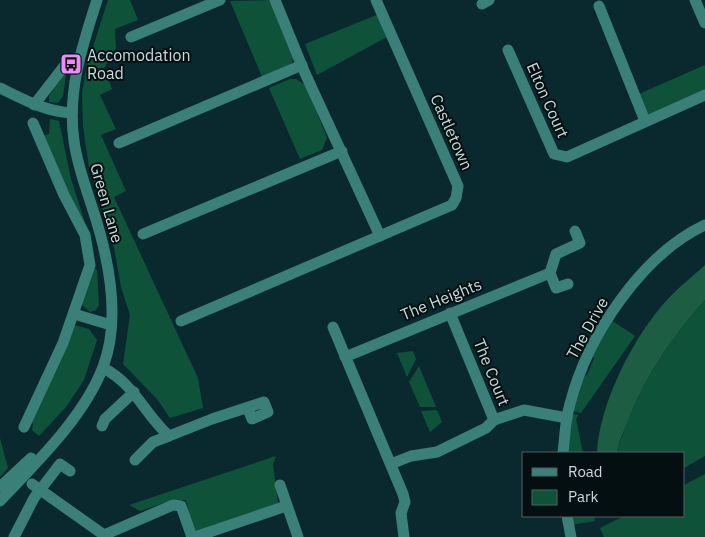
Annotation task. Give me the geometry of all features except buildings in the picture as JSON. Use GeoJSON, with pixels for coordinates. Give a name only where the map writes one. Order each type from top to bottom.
{"type":"FeatureCollection","features":[{"type":"Feature","properties":{"kind":"street","name":"Green Lane"},"geometry":{"type":"LineString","coordinates":[[0,501],[79,412],[103,368],[109,349],[111,325],[108,276],[104,250],[76,154],[72,113],[76,72],[97,0]]}},
{"type":"Feature","properties":{"kind":"street"},"geometry":{"type":"LineString","coordinates":[[131,37],[220,0]]}},
{"type":"Feature","properties":{"kind":"street"},"geometry":{"type":"LineString","coordinates":[[275,0],[302,65],[380,236]]}},
{"type":"Feature","properties":{"kind":"street","name":"Castletown"},"geometry":{"type":"LineString","coordinates":[[181,321],[452,205],[456,198],[458,186],[376,0]]}},
{"type":"Feature","properties":{"kind":"street"},"geometry":{"type":"LineString","coordinates":[[695,0],[705,23]]}},
{"type":"Feature","properties":{"kind":"street"},"geometry":{"type":"LineString","coordinates":[[599,6],[645,121]]}},
{"type":"Feature","properties":{"kind":"street","name":"Elton Court"},"geometry":{"type":"LineString","coordinates":[[508,50],[554,154],[559,157],[567,157],[705,95]]}},
{"type":"Feature","properties":{"kind":"street"},"geometry":{"type":"LineString","coordinates":[[34,105],[65,65]]}},
{"type":"Feature","properties":{"kind":"street"},"geometry":{"type":"LineString","coordinates":[[119,143],[302,65]]}},
{"type":"Feature","properties":{"kind":"street"},"geometry":{"type":"LineString","coordinates":[[0,88],[34,105],[72,113]]}},
{"type":"Feature","properties":{"kind":"street"},"geometry":{"type":"LineString","coordinates":[[24,427],[74,314],[90,265],[88,244],[33,122]]}},
{"type":"Feature","properties":{"kind":"street"},"geometry":{"type":"LineString","coordinates":[[143,234],[342,151]]}},
{"type":"Feature","properties":{"kind":"street","name":"The Drive"},"geometry":{"type":"LineString","coordinates":[[563,452],[567,418],[579,375],[609,314],[655,261],[674,245],[705,225]]}},
{"type":"Feature","properties":{"kind":"street"},"geometry":{"type":"LineString","coordinates":[[568,284],[556,288],[550,273],[556,254],[580,243],[575,231]]}},
{"type":"Feature","properties":{"kind":"street","name":"The Heights"},"geometry":{"type":"LineString","coordinates":[[345,356],[550,273]]}},
{"type":"Feature","properties":{"kind":"street","name":"The Court"},"geometry":{"type":"LineString","coordinates":[[391,464],[411,456],[437,452],[486,428],[494,420],[450,313]]}},
{"type":"Feature","properties":{"kind":"street"},"geometry":{"type":"LineString","coordinates":[[74,314],[111,325]]}},
{"type":"Feature","properties":{"kind":"street"},"geometry":{"type":"LineString","coordinates":[[333,327],[391,464],[405,502],[401,513],[404,537]]}},
{"type":"Feature","properties":{"kind":"street"},"geometry":{"type":"LineString","coordinates":[[103,368],[134,392],[160,428],[169,436]]}},
{"type":"Feature","properties":{"kind":"street"},"geometry":{"type":"LineString","coordinates":[[102,426],[105,419],[134,392]]}},
{"type":"Feature","properties":{"kind":"street"},"geometry":{"type":"LineString","coordinates":[[135,460],[153,442],[212,419],[248,409]]}},
{"type":"Feature","properties":{"kind":"street"},"geometry":{"type":"LineString","coordinates":[[494,420],[524,410],[567,418]]}},
{"type":"Feature","properties":{"kind":"street","name":"Green Lane"},"geometry":{"type":"LineString","coordinates":[[0,488],[79,412]]}},
{"type":"Feature","properties":{"kind":"street"},"geometry":{"type":"LineString","coordinates":[[14,537],[36,487],[60,464],[70,471]]}},
{"type":"Feature","properties":{"kind":"street"},"geometry":{"type":"LineString","coordinates":[[280,485],[298,537]]}},
{"type":"Feature","properties":{"kind":"street"},"geometry":{"type":"LineString","coordinates":[[36,487],[104,536],[173,505],[181,506],[194,537],[286,506]]}},
{"type":"Feature","properties":{"kind":"street"},"geometry":{"type":"LineString","coordinates":[[567,517],[571,537]]}},
{"type":"Feature","properties":{"kind":"green space"},"geometry":{"type":"Polygon","coordinates":[[[108,0],[130,0],[138,20],[115,29],[116,48],[104,68],[112,89],[100,95],[116,129],[101,135],[126,191],[114,197],[198,378],[203,408],[170,418],[157,399],[123,364],[130,315],[121,287],[113,242],[89,167],[83,126],[82,93],[86,69],[108,0]]]}},
{"type":"Feature","properties":{"kind":"green space"},"geometry":{"type":"Polygon","coordinates":[[[272,0],[294,55],[292,63],[263,79],[230,1],[272,0]]]}},
{"type":"Feature","properties":{"kind":"green space"},"geometry":{"type":"Polygon","coordinates":[[[379,14],[387,37],[317,75],[305,44],[379,14]]]}},
{"type":"Feature","properties":{"kind":"green space"},"geometry":{"type":"Polygon","coordinates":[[[705,65],[705,95],[645,121],[634,96],[705,65]]]}},
{"type":"Feature","properties":{"kind":"green space"},"geometry":{"type":"Polygon","coordinates":[[[67,67],[63,96],[58,103],[49,102],[49,96],[67,67]]]}},
{"type":"Feature","properties":{"kind":"green space"},"geometry":{"type":"Polygon","coordinates":[[[290,79],[296,79],[306,85],[327,138],[322,150],[300,159],[269,88],[290,79]]]}},
{"type":"Feature","properties":{"kind":"green space"},"geometry":{"type":"Polygon","coordinates":[[[50,119],[59,121],[71,179],[86,226],[84,229],[42,139],[45,135],[49,134],[50,119]]]}},
{"type":"Feature","properties":{"kind":"green space"},"geometry":{"type":"Polygon","coordinates":[[[705,265],[705,300],[681,328],[650,374],[634,407],[617,452],[597,452],[604,413],[620,371],[655,314],[681,286],[705,265]]]}},
{"type":"Feature","properties":{"kind":"green space"},"geometry":{"type":"Polygon","coordinates":[[[93,267],[97,270],[99,305],[96,310],[90,312],[81,304],[93,267]]]}},
{"type":"Feature","properties":{"kind":"green space"},"geometry":{"type":"Polygon","coordinates":[[[705,300],[705,456],[685,467],[685,452],[617,452],[634,407],[650,374],[681,328],[705,300]]]}},
{"type":"Feature","properties":{"kind":"green space"},"geometry":{"type":"Polygon","coordinates":[[[611,320],[635,336],[581,413],[573,411],[583,377],[587,375],[594,359],[592,354],[611,320]]]}},
{"type":"Feature","properties":{"kind":"green space"},"geometry":{"type":"Polygon","coordinates":[[[74,325],[89,329],[97,340],[84,380],[66,407],[39,436],[32,430],[33,424],[30,420],[74,325]]]}},
{"type":"Feature","properties":{"kind":"green space"},"geometry":{"type":"Polygon","coordinates":[[[413,351],[416,359],[407,377],[397,353],[413,351]]]}},
{"type":"Feature","properties":{"kind":"green space"},"geometry":{"type":"Polygon","coordinates":[[[419,366],[436,407],[420,407],[409,382],[419,366]]]}},
{"type":"Feature","properties":{"kind":"green space"},"geometry":{"type":"Polygon","coordinates":[[[437,410],[442,422],[430,432],[421,411],[437,410]]]}},
{"type":"Feature","properties":{"kind":"green space"},"geometry":{"type":"Polygon","coordinates":[[[573,414],[579,415],[576,419],[583,452],[567,452],[573,414]]]}},
{"type":"Feature","properties":{"kind":"green space"},"geometry":{"type":"Polygon","coordinates":[[[0,438],[8,468],[0,477],[0,438]]]}},
{"type":"Feature","properties":{"kind":"green space"},"geometry":{"type":"Polygon","coordinates":[[[276,456],[273,464],[278,503],[197,532],[193,530],[186,500],[173,500],[140,511],[129,505],[276,456]]]}},
{"type":"Feature","properties":{"kind":"green space"},"geometry":{"type":"Polygon","coordinates":[[[705,474],[705,537],[604,537],[600,528],[622,517],[685,517],[685,484],[705,474]]]}},
{"type":"Feature","properties":{"kind":"green space"},"geometry":{"type":"Polygon","coordinates":[[[570,517],[594,517],[595,521],[572,525],[570,517]]]}},
{"type":"Feature","properties":{"kind":"place","name":"Accomodation Road"},"geometry":{"type":"Point","coordinates":[71,64]}}]}
